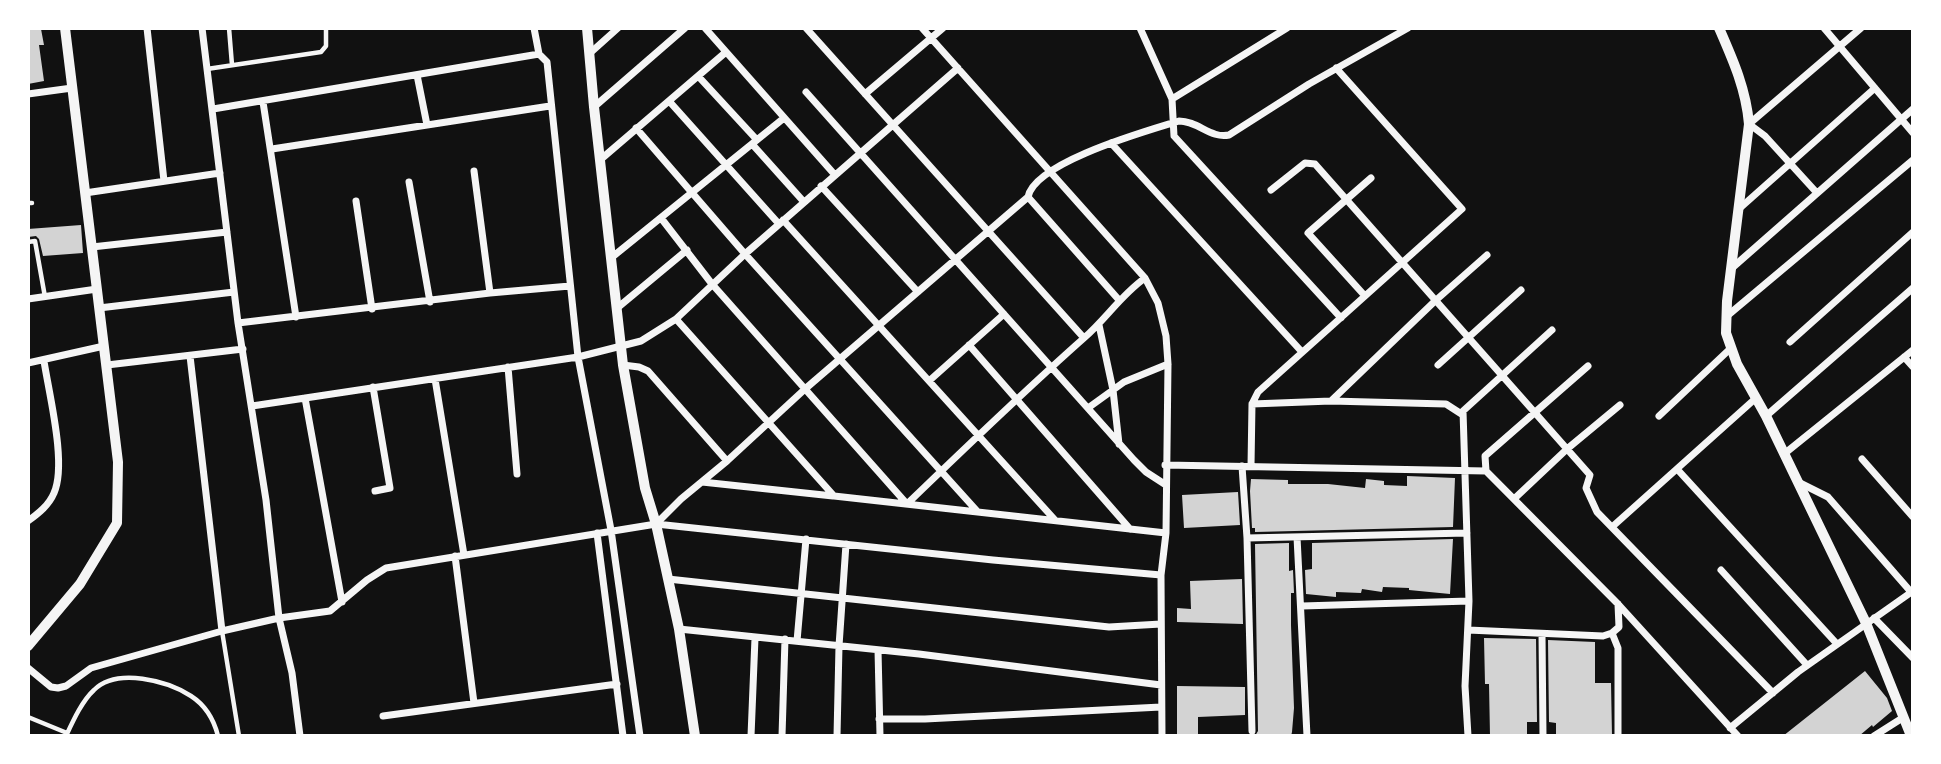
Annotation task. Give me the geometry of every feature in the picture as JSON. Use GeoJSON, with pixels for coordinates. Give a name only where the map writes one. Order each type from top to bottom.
{"type":"FeatureCollection","features":[{"type":"Feature","properties":{"kind":"street"},"geometry":{"type":"LineString","coordinates":[[28,646],[80,584],[117,523],[118,462],[65,28]]}},
{"type":"Feature","properties":{"kind":"street"},"geometry":{"type":"LineString","coordinates":[[147,28],[164,181]]}},
{"type":"Feature","properties":{"kind":"street"},"geometry":{"type":"LineString","coordinates":[[202,28],[238,323],[252,406],[279,618],[292,673],[300,736]]}},
{"type":"Feature","properties":{"kind":"street"},"geometry":{"type":"LineString","coordinates":[[534,28],[539,54],[547,62],[578,356],[611,530],[640,736]]}},
{"type":"Feature","properties":{"kind":"street"},"geometry":{"type":"LineString","coordinates":[[587,28],[623,365],[645,488],[656,524],[679,629],[695,736]]}},
{"type":"Feature","properties":{"kind":"street"},"geometry":{"type":"LineString","coordinates":[[589,54],[618,28]]}},
{"type":"Feature","properties":{"kind":"street"},"geometry":{"type":"LineString","coordinates":[[594,107],[685,28]]}},
{"type":"Feature","properties":{"kind":"street"},"geometry":{"type":"LineString","coordinates":[[705,28],[835,175]]}},
{"type":"Feature","properties":{"kind":"street"},"geometry":{"type":"LineString","coordinates":[[806,28],[1084,338]]}},
{"type":"Feature","properties":{"kind":"street"},"geometry":{"type":"LineString","coordinates":[[922,28],[1144,278],[1158,303],[1166,336],[1168,364],[1166,533],[1161,575],[1162,736]]}},
{"type":"Feature","properties":{"kind":"street"},"geometry":{"type":"LineString","coordinates":[[865,94],[943,28]]}},
{"type":"Feature","properties":{"kind":"street"},"geometry":{"type":"LineString","coordinates":[[1140,28],[1172,99],[1174,136],[1341,318]]}},
{"type":"Feature","properties":{"kind":"street"},"geometry":{"type":"LineString","coordinates":[[1172,99],[1287,28]]}},
{"type":"Feature","properties":{"kind":"street"},"geometry":{"type":"LineString","coordinates":[[656,524],[805,389],[989,232],[1050,173],[1086,153],[1173,123],[1191,122],[1217,136],[1229,135],[1336,68],[1408,28]]}},
{"type":"Feature","properties":{"kind":"street"},"geometry":{"type":"LineString","coordinates":[[1719,28],[1742,84],[1749,124],[1726,333],[1737,365],[1766,416],[1870,620],[1911,736]]}},
{"type":"Feature","properties":{"kind":"street"},"geometry":{"type":"LineString","coordinates":[[1824,28],[1913,133]]}},
{"type":"Feature","properties":{"kind":"street"},"geometry":{"type":"LineString","coordinates":[[1749,124],[1861,28]]}},
{"type":"Feature","properties":{"kind":"street"},"geometry":{"type":"LineString","coordinates":[[600,160],[726,52]]}},
{"type":"Feature","properties":{"kind":"street"},"geometry":{"type":"LineString","coordinates":[[213,109],[539,54]]}},
{"type":"Feature","properties":{"kind":"street"},"geometry":{"type":"LineString","coordinates":[[252,406],[578,356],[641,341],[676,319],[821,186],[958,68]]}},
{"type":"Feature","properties":{"kind":"street"},"geometry":{"type":"LineString","coordinates":[[1252,731],[1247,466],[1252,404],[1258,392],[1462,209],[1336,68]]}},
{"type":"Feature","properties":{"kind":"street"},"geometry":{"type":"LineString","coordinates":[[417,75],[427,125]]}},
{"type":"Feature","properties":{"kind":"street"},"geometry":{"type":"LineString","coordinates":[[698,76],[804,202]]}},
{"type":"Feature","properties":{"kind":"street"},"geometry":{"type":"LineString","coordinates":[[28,94],[72,88]]}},
{"type":"Feature","properties":{"kind":"street"},"geometry":{"type":"LineString","coordinates":[[1739,209],[1875,88]]}},
{"type":"Feature","properties":{"kind":"street"},"geometry":{"type":"LineString","coordinates":[[806,92],[1119,444],[1146,472],[1166,485]]}},
{"type":"Feature","properties":{"kind":"street"},"geometry":{"type":"LineString","coordinates":[[669,101],[929,380],[1055,520]]}},
{"type":"Feature","properties":{"kind":"street"},"geometry":{"type":"LineString","coordinates":[[263,102],[296,317]]}},
{"type":"Feature","properties":{"kind":"street"},"geometry":{"type":"LineString","coordinates":[[272,149],[550,106]]}},
{"type":"Feature","properties":{"kind":"street"},"geometry":{"type":"LineString","coordinates":[[1731,269],[1913,108]]}},
{"type":"Feature","properties":{"kind":"street"},"geometry":{"type":"LineString","coordinates":[[611,258],[784,118]]}},
{"type":"Feature","properties":{"kind":"street"},"geometry":{"type":"LineString","coordinates":[[1749,124],[1765,136],[1817,193]]}},
{"type":"Feature","properties":{"kind":"street"},"geometry":{"type":"LineString","coordinates":[[636,128],[745,254],[978,512]]}},
{"type":"Feature","properties":{"kind":"street"},"geometry":{"type":"LineString","coordinates":[[1111,143],[1302,352]]}},
{"type":"Feature","properties":{"kind":"street"},"geometry":{"type":"LineString","coordinates":[[1727,316],[1913,160]]}},
{"type":"Feature","properties":{"kind":"street"},"geometry":{"type":"LineString","coordinates":[[1272,190],[1309,162],[1315,164],[1590,475],[1586,488],[1597,512],[1773,693]]}},
{"type":"Feature","properties":{"kind":"street"},"geometry":{"type":"LineString","coordinates":[[474,171],[490,293]]}},
{"type":"Feature","properties":{"kind":"street"},"geometry":{"type":"LineString","coordinates":[[85,193],[220,173]]}},
{"type":"Feature","properties":{"kind":"street"},"geometry":{"type":"LineString","coordinates":[[1365,296],[1308,233],[1371,178]]}},
{"type":"Feature","properties":{"kind":"street"},"geometry":{"type":"LineString","coordinates":[[409,182],[430,302]]}},
{"type":"Feature","properties":{"kind":"street"},"geometry":{"type":"LineString","coordinates":[[821,186],[918,292]]}},
{"type":"Feature","properties":{"kind":"street"},"geometry":{"type":"LineString","coordinates":[[1028,197],[1119,300]]}},
{"type":"Feature","properties":{"kind":"street"},"geometry":{"type":"LineString","coordinates":[[356,201],[372,309]]}},
{"type":"Feature","properties":{"kind":"street"},"geometry":{"type":"LineString","coordinates":[[661,218],[712,284],[907,504]]}},
{"type":"Feature","properties":{"kind":"street"},"geometry":{"type":"LineString","coordinates":[[92,247],[227,232]]}},
{"type":"Feature","properties":{"kind":"street"},"geometry":{"type":"LineString","coordinates":[[1790,342],[1913,232]]}},
{"type":"Feature","properties":{"kind":"street"},"geometry":{"type":"LineString","coordinates":[[616,309],[687,250]]}},
{"type":"Feature","properties":{"kind":"street"},"geometry":{"type":"LineString","coordinates":[[1331,401],[1487,255]]}},
{"type":"Feature","properties":{"kind":"street"},"geometry":{"type":"LineString","coordinates":[[907,504],[1051,366],[1099,325],[1119,300],[1144,278]]}},
{"type":"Feature","properties":{"kind":"street"},"geometry":{"type":"LineString","coordinates":[[238,323],[570,286]]}},
{"type":"Feature","properties":{"kind":"street"},"geometry":{"type":"LineString","coordinates":[[1766,416],[1913,288]]}},
{"type":"Feature","properties":{"kind":"street"},"geometry":{"type":"LineString","coordinates":[[28,299],[97,289]]}},
{"type":"Feature","properties":{"kind":"street"},"geometry":{"type":"LineString","coordinates":[[1438,365],[1521,290]]}},
{"type":"Feature","properties":{"kind":"street"},"geometry":{"type":"LineString","coordinates":[[99,308],[234,292]]}},
{"type":"Feature","properties":{"kind":"street"},"geometry":{"type":"LineString","coordinates":[[929,380],[1004,314]]}},
{"type":"Feature","properties":{"kind":"street"},"geometry":{"type":"LineString","coordinates":[[676,319],[834,496]]}},
{"type":"Feature","properties":{"kind":"street"},"geometry":{"type":"LineString","coordinates":[[1099,325],[1114,390],[1119,444]]}},
{"type":"Feature","properties":{"kind":"street"},"geometry":{"type":"LineString","coordinates":[[1468,736],[1465,686],[1469,601],[1468,533],[1463,411],[1552,330]]}},
{"type":"Feature","properties":{"kind":"street"},"geometry":{"type":"LineString","coordinates":[[969,345],[1130,529]]}},
{"type":"Feature","properties":{"kind":"street"},"geometry":{"type":"LineString","coordinates":[[28,363],[104,346]]}},
{"type":"Feature","properties":{"kind":"street"},"geometry":{"type":"LineString","coordinates":[[1660,416],[1731,348]]}},
{"type":"Feature","properties":{"kind":"street"},"geometry":{"type":"LineString","coordinates":[[107,365],[243,349]]}},
{"type":"Feature","properties":{"kind":"street"},"geometry":{"type":"LineString","coordinates":[[1784,454],[1913,350]]}},
{"type":"Feature","properties":{"kind":"street"},"geometry":{"type":"LineString","coordinates":[[190,356],[222,631]]}},
{"type":"Feature","properties":{"kind":"street"},"geometry":{"type":"LineString","coordinates":[[1904,357],[1913,367]]}},
{"type":"Feature","properties":{"kind":"street"},"geometry":{"type":"LineString","coordinates":[[28,521],[46,506],[58,480],[59,461],[44,361]]}},
{"type":"Feature","properties":{"kind":"street"},"geometry":{"type":"LineString","coordinates":[[1088,408],[1124,382],[1168,364]]}},
{"type":"Feature","properties":{"kind":"street"},"geometry":{"type":"LineString","coordinates":[[623,365],[648,371],[727,461]]}},
{"type":"Feature","properties":{"kind":"street"},"geometry":{"type":"LineString","coordinates":[[1588,366],[1485,456],[1486,471],[1618,604],[1738,736]]}},
{"type":"Feature","properties":{"kind":"street"},"geometry":{"type":"LineString","coordinates":[[508,367],[517,474]]}},
{"type":"Feature","properties":{"kind":"street"},"geometry":{"type":"LineString","coordinates":[[435,379],[464,555]]}},
{"type":"Feature","properties":{"kind":"street"},"geometry":{"type":"LineString","coordinates":[[373,387],[390,488],[375,491]]}},
{"type":"Feature","properties":{"kind":"street"},"geometry":{"type":"LineString","coordinates":[[305,398],[342,602]]}},
{"type":"Feature","properties":{"kind":"street"},"geometry":{"type":"LineString","coordinates":[[1612,527],[1756,398]]}},
{"type":"Feature","properties":{"kind":"street"},"geometry":{"type":"LineString","coordinates":[[1252,404],[1331,401],[1446,404],[1463,415]]}},
{"type":"Feature","properties":{"kind":"street"},"geometry":{"type":"LineString","coordinates":[[1514,499],[1567,449],[1620,405]]}},
{"type":"Feature","properties":{"kind":"street"},"geometry":{"type":"LineString","coordinates":[[1863,459],[1913,517]]}},
{"type":"Feature","properties":{"kind":"street"},"geometry":{"type":"LineString","coordinates":[[1166,466],[1486,471]]}},
{"type":"Feature","properties":{"kind":"street"},"geometry":{"type":"LineString","coordinates":[[1677,469],[1837,643]]}},
{"type":"Feature","properties":{"kind":"street"},"geometry":{"type":"LineString","coordinates":[[702,482],[1166,533]]}},
{"type":"Feature","properties":{"kind":"street"},"geometry":{"type":"LineString","coordinates":[[1730,728],[1807,665],[1912,592],[1828,497],[1798,482]]}},
{"type":"Feature","properties":{"kind":"street"},"geometry":{"type":"LineString","coordinates":[[28,668],[51,687],[58,688],[66,686],[91,668],[222,631],[279,618],[330,611],[386,568],[656,524],[1161,575]]}},
{"type":"Feature","properties":{"kind":"street"},"geometry":{"type":"LineString","coordinates":[[597,533],[623,736]]}},
{"type":"Feature","properties":{"kind":"street"},"geometry":{"type":"LineString","coordinates":[[1247,538],[1468,533]]}},
{"type":"Feature","properties":{"kind":"street"},"geometry":{"type":"LineString","coordinates":[[1297,537],[1307,736]]}},
{"type":"Feature","properties":{"kind":"street"},"geometry":{"type":"LineString","coordinates":[[797,641],[806,539]]}},
{"type":"Feature","properties":{"kind":"street"},"geometry":{"type":"LineString","coordinates":[[837,736],[839,646],[846,544]]}},
{"type":"Feature","properties":{"kind":"street"},"geometry":{"type":"LineString","coordinates":[[455,556],[474,703]]}},
{"type":"Feature","properties":{"kind":"street"},"geometry":{"type":"LineString","coordinates":[[1721,570],[1807,665]]}},
{"type":"Feature","properties":{"kind":"street"},"geometry":{"type":"LineString","coordinates":[[668,579],[1109,627],[1161,624]]}},
{"type":"Feature","properties":{"kind":"street"},"geometry":{"type":"LineString","coordinates":[[1302,607],[1469,601]]}},
{"type":"Feature","properties":{"kind":"street"},"geometry":{"type":"LineString","coordinates":[[1468,630],[1603,635],[1612,633],[1619,627],[1618,604]]}},
{"type":"Feature","properties":{"kind":"street"},"geometry":{"type":"LineString","coordinates":[[1870,620],[1913,658]]}},
{"type":"Feature","properties":{"kind":"street"},"geometry":{"type":"LineString","coordinates":[[679,629],[785,639],[1161,685]]}},
{"type":"Feature","properties":{"kind":"street"},"geometry":{"type":"LineString","coordinates":[[1612,633],[1618,648],[1618,736]]}},
{"type":"Feature","properties":{"kind":"street"},"geometry":{"type":"LineString","coordinates":[[1542,634],[1543,736]]}},
{"type":"Feature","properties":{"kind":"street"},"geometry":{"type":"LineString","coordinates":[[751,736],[755,638]]}},
{"type":"Feature","properties":{"kind":"street"},"geometry":{"type":"LineString","coordinates":[[782,736],[785,639]]}},
{"type":"Feature","properties":{"kind":"street"},"geometry":{"type":"LineString","coordinates":[[878,650],[880,736]]}},
{"type":"Feature","properties":{"kind":"street"},"geometry":{"type":"LineString","coordinates":[[383,716],[617,684]]}},
{"type":"Feature","properties":{"kind":"street"},"geometry":{"type":"LineString","coordinates":[[879,719],[1161,707]]}},
{"type":"Feature","properties":{"kind":"street"},"geometry":{"type":"LineString","coordinates":[[1874,736],[1903,717]]}},
{"type":"Feature","properties":{"kind":"lane"},"geometry":{"type":"LineString","coordinates":[[229,28],[232,65]]}},
{"type":"Feature","properties":{"kind":"lane"},"geometry":{"type":"LineString","coordinates":[[207,69],[321,52],[326,46],[326,28]]}},
{"type":"Feature","properties":{"kind":"lane"},"geometry":{"type":"LineString","coordinates":[[28,242],[35,242],[45,297]]}},
{"type":"Feature","properties":{"kind":"lane"},"geometry":{"type":"LineString","coordinates":[[222,631],[239,736]]}},
{"type":"Feature","properties":{"kind":"lane"},"geometry":{"type":"LineString","coordinates":[[28,717],[66,735],[94,689],[106,682],[122,678],[162,684],[194,698],[211,716],[218,736]]}},
{"type":"Feature","properties":{"kind":"building"},"geometry":{"type":"Polygon","coordinates":[[[28,28],[41,29],[44,45],[39,45],[44,81],[28,84],[28,28]]]}},
{"type":"Feature","properties":{"kind":"building"},"geometry":{"type":"Polygon","coordinates":[[[81,225],[83,253],[43,256],[39,239],[36,236],[28,237],[28,229],[81,225]]]}},
{"type":"Feature","properties":{"kind":"building"},"geometry":{"type":"Polygon","coordinates":[[[1407,476],[1455,478],[1453,527],[1255,532],[1255,528],[1252,528],[1251,479],[1365,488],[1366,479],[1384,481],[1384,485],[1407,486],[1407,476]]]}},
{"type":"Feature","properties":{"kind":"building"},"geometry":{"type":"Polygon","coordinates":[[[1238,492],[1240,525],[1184,528],[1182,495],[1238,492]]]}},
{"type":"Feature","properties":{"kind":"building"},"geometry":{"type":"Polygon","coordinates":[[[1453,539],[1450,594],[1383,587],[1382,592],[1362,589],[1361,593],[1336,592],[1336,597],[1306,594],[1305,570],[1312,569],[1312,543],[1453,539]]]}},
{"type":"Feature","properties":{"kind":"building"},"geometry":{"type":"Polygon","coordinates":[[[1289,543],[1289,571],[1293,570],[1294,593],[1291,593],[1294,708],[1292,732],[1291,736],[1255,736],[1258,731],[1255,544],[1289,543]]]}},
{"type":"Feature","properties":{"kind":"building"},"geometry":{"type":"Polygon","coordinates":[[[1242,579],[1243,624],[1177,622],[1177,608],[1191,609],[1190,581],[1242,579]]]}},
{"type":"Feature","properties":{"kind":"building"},"geometry":{"type":"Polygon","coordinates":[[[1484,638],[1536,639],[1537,722],[1527,722],[1527,736],[1490,736],[1489,684],[1485,684],[1484,638]]]}},
{"type":"Feature","properties":{"kind":"building"},"geometry":{"type":"Polygon","coordinates":[[[1548,640],[1595,642],[1595,683],[1611,683],[1612,736],[1556,736],[1556,723],[1549,722],[1548,640]]]}},
{"type":"Feature","properties":{"kind":"building"},"geometry":{"type":"Polygon","coordinates":[[[1865,671],[1887,698],[1892,711],[1873,727],[1872,725],[1859,736],[1783,736],[1865,671]]]}},
{"type":"Feature","properties":{"kind":"building"},"geometry":{"type":"Polygon","coordinates":[[[1177,686],[1245,687],[1245,715],[1198,717],[1198,736],[1177,736],[1177,686]]]}}]}
